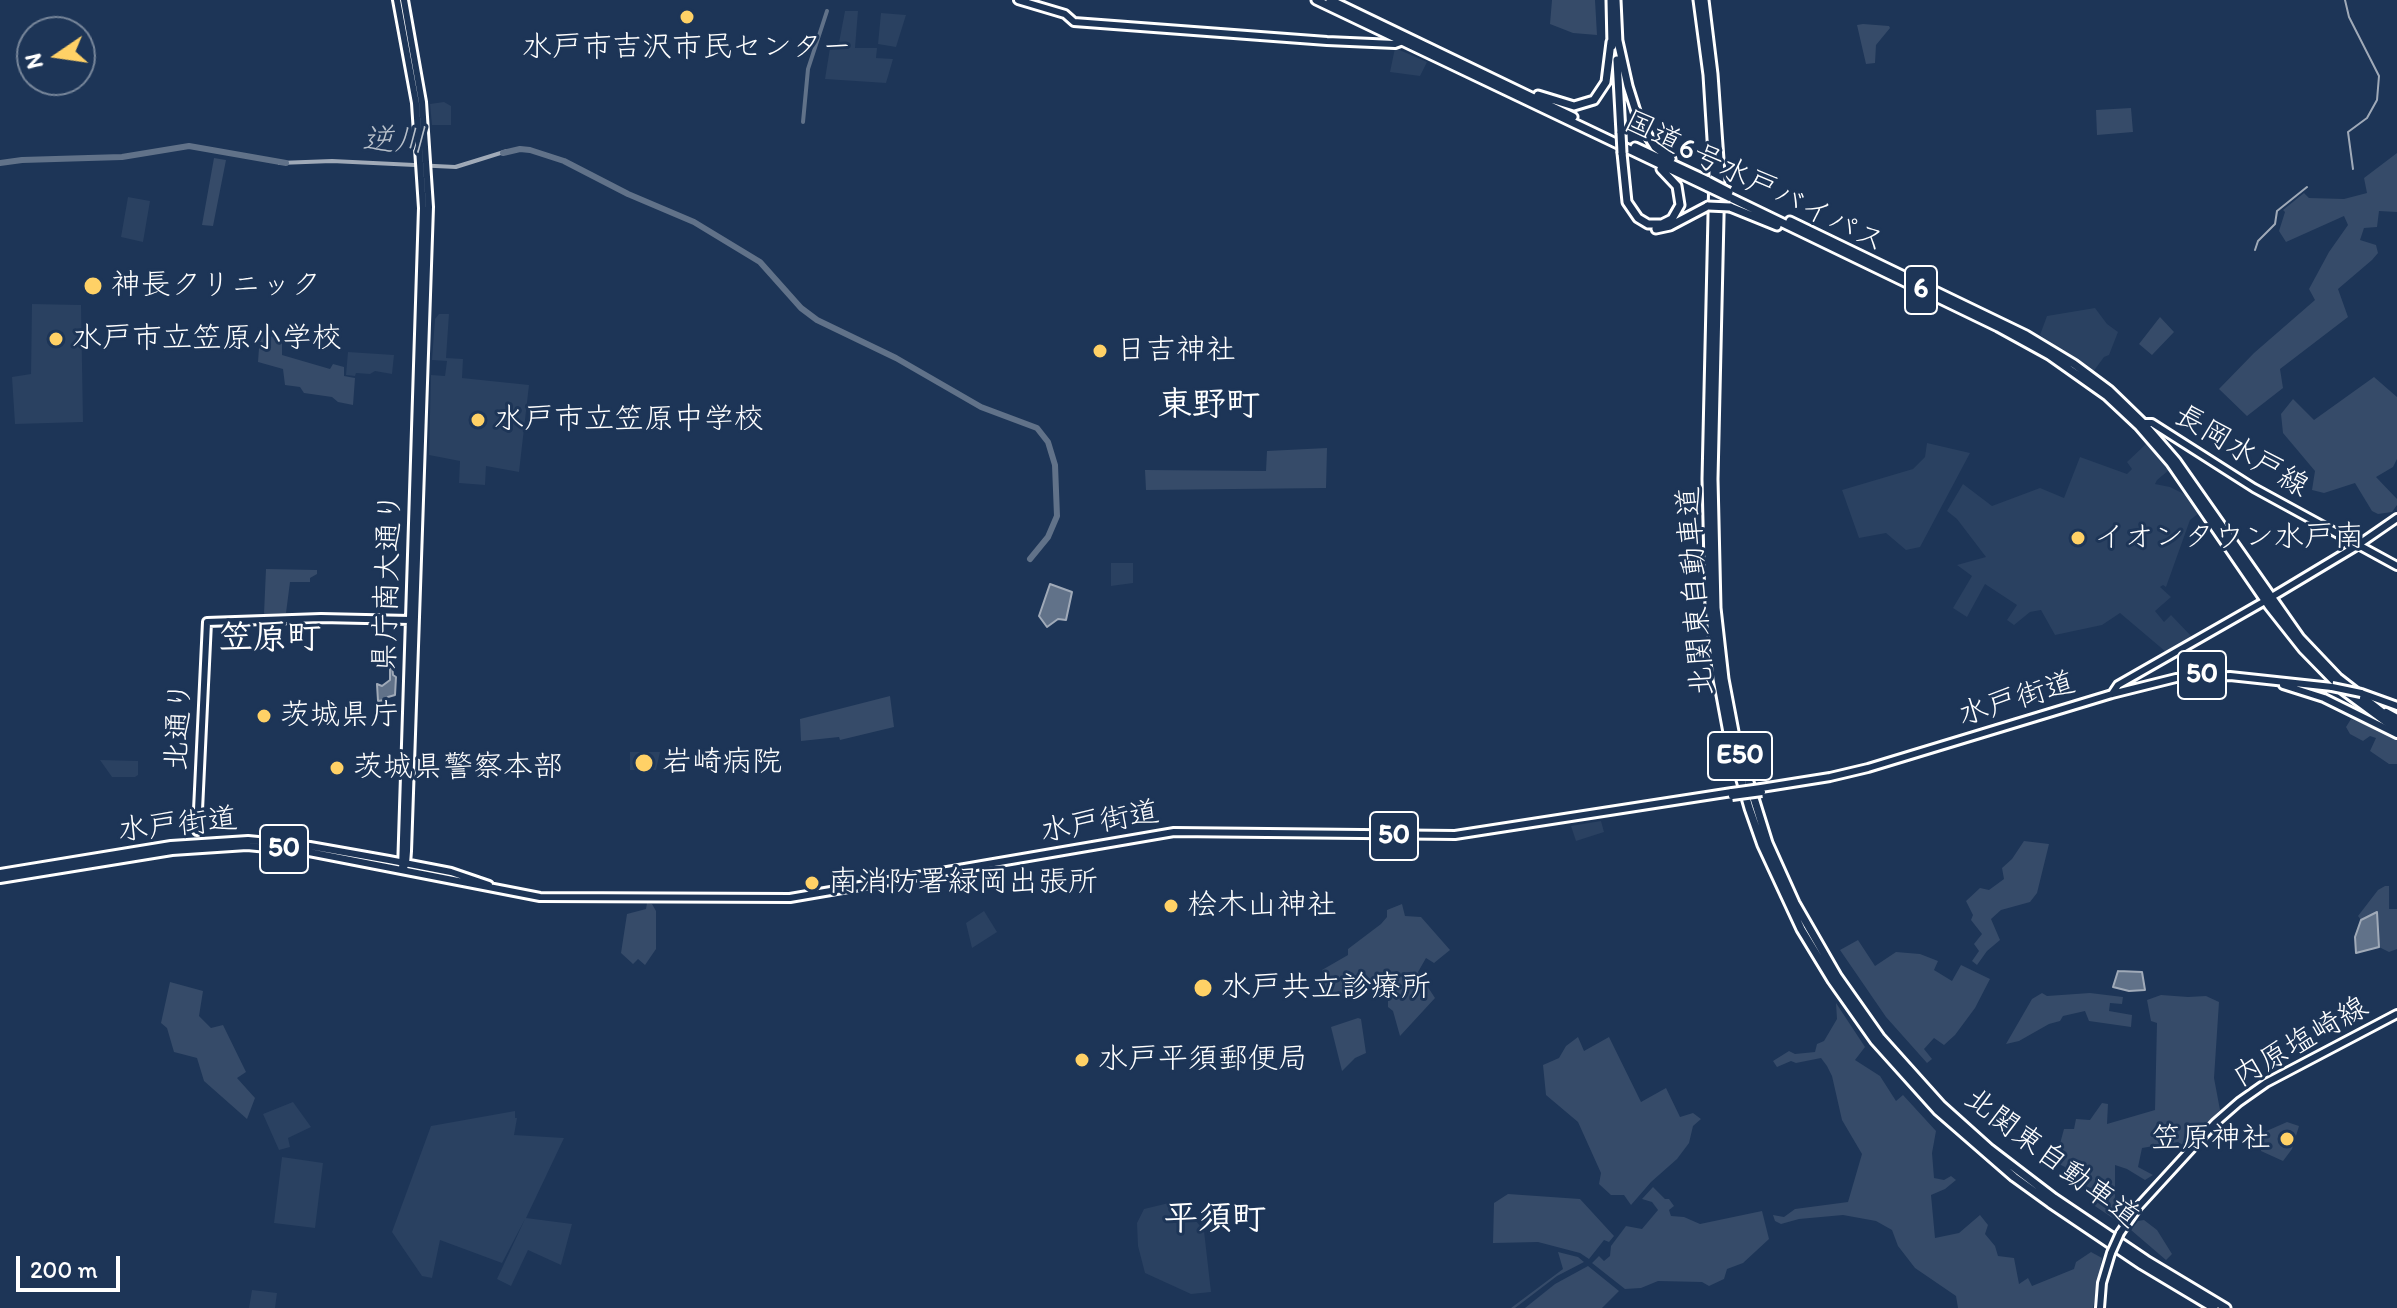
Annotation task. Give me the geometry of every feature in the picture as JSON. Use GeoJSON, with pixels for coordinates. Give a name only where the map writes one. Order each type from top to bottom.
{"type":"FeatureCollection","features":[{"type":"Feature","properties":{"kind":"highway"},"geometry":{"type":"LineString","coordinates":[[1614,0],[1623,202],[1630,216],[1642,226],[1656,229],[1666,228],[1708,206],[1730,207],[1810,236]]}},
{"type":"Feature","properties":{"kind":"highway","name":"北関東自動車道"},"geometry":{"type":"LineString","coordinates":[[1698,0],[1708,75],[1714,201],[1707,479],[1710,608],[1729,738],[1762,845],[1801,929],[1832,980],[1875,1041],[1937,1110],[2014,1177],[2050,1203],[2142,1265],[2214,1308]]}},
{"type":"Feature","properties":{"kind":"highway","name":"北関東自動車道"},"geometry":{"type":"LineString","coordinates":[[1698,0],[1713,74],[1720,174],[1713,479],[1716,608],[1724,679],[1735,737],[1768,843],[1795,903],[1837,976],[1880,1037],[1941,1105],[1990,1149],[2066,1207],[2158,1268],[2226,1308]]}},
{"type":"Feature","properties":{"kind":"highway","name":"国道6号水戸バイパス"},"geometry":{"type":"LineString","coordinates":[[1323,1],[1386,33],[1498,81],[1708,184]]}},
{"type":"Feature","properties":{"kind":"highway","name":"国道6号水戸バイパス"},"geometry":{"type":"LineString","coordinates":[[1323,1],[2026,335],[2074,364],[2109,390],[2143,423],[2194,485],[2268,599],[2313,653],[2363,697],[2397,721]]}},
{"type":"Feature","properties":{"kind":"highway"},"geometry":{"type":"LineString","coordinates":[[1498,81],[1561,104],[1585,105],[1594,100],[1604,87],[1614,42]]}},
{"type":"Feature","properties":{"kind":"highway"},"geometry":{"type":"LineString","coordinates":[[1614,42],[1647,137],[1667,157],[1698,177]]}},
{"type":"Feature","properties":{"kind":"highway"},"geometry":{"type":"LineString","coordinates":[[1608,139],[1673,179],[1681,200],[1678,212],[1672,219],[1653,225],[1643,222],[1634,214],[1625,194],[1620,152]]}},
{"type":"Feature","properties":{"kind":"highway","name":"国道6号水戸バイパス"},"geometry":{"type":"LineString","coordinates":[[1729,194],[2032,345],[2107,396],[2139,426],[2171,463],[2320,669],[2397,732]]}},
{"type":"Feature","properties":{"kind":"main road","name":"県庁南大通り"},"geometry":{"type":"LineString","coordinates":[[397,0],[424,161],[427,298],[403,865]]}},
{"type":"Feature","properties":{"kind":"main road","name":"県庁南大通り"},"geometry":{"type":"LineString","coordinates":[[404,0],[421,92],[424,161]]}},
{"type":"Feature","properties":{"kind":"main road"},"geometry":{"type":"LineString","coordinates":[[1018,0],[1067,15],[1074,22],[1381,44],[1406,40]]}},
{"type":"Feature","properties":{"kind":"main road"},"geometry":{"type":"LineString","coordinates":[[1381,44],[1387,40],[1386,33]]}},
{"type":"Feature","properties":{"kind":"main road","name":"長岡水戸線"},"geometry":{"type":"LineString","coordinates":[[2143,423],[2152,423],[2254,488],[2358,545]]}},
{"type":"Feature","properties":{"kind":"main road"},"geometry":{"type":"LineString","coordinates":[[2112,694],[2117,686],[2358,545],[2397,518]]}},
{"type":"Feature","properties":{"kind":"main road"},"geometry":{"type":"LineString","coordinates":[[2358,545],[2397,566]]}},
{"type":"Feature","properties":{"kind":"main road","name":"北通り"},"geometry":{"type":"LineString","coordinates":[[197,831],[207,622],[316,618],[412,620]]}},
{"type":"Feature","properties":{"kind":"main road","name":"水戸街道"},"geometry":{"type":"LineString","coordinates":[[0,876],[187,843],[263,841],[403,865],[517,894],[567,899],[790,898],[1174,832],[1455,835],[1761,790],[1868,768],[2112,694],[2201,675],[2272,681]]}},
{"type":"Feature","properties":{"kind":"main road"},"geometry":{"type":"LineString","coordinates":[[2130,678],[2129,684],[2134,688]]}},
{"type":"Feature","properties":{"kind":"main road"},"geometry":{"type":"LineString","coordinates":[[2272,681],[2332,687],[2397,706]]}},
{"type":"Feature","properties":{"kind":"main road"},"geometry":{"type":"LineString","coordinates":[[2272,681],[2324,698],[2397,732]]}},
{"type":"Feature","properties":{"kind":"main road"},"geometry":{"type":"LineString","coordinates":[[187,843],[197,831],[209,841]]}},
{"type":"Feature","properties":{"kind":"main road","name":"水戸街道"},"geometry":{"type":"LineString","coordinates":[[0,876],[198,848],[305,848]]}},
{"type":"Feature","properties":{"kind":"main road","name":"内原塩崎線"},"geometry":{"type":"LineString","coordinates":[[2100,1308],[2102,1283],[2120,1233],[2138,1207],[2215,1123],[2239,1102],[2287,1071],[2397,1014]]}},
{"type":"Feature","properties":{"kind":"shaded area"},"geometry":{"type":"Polygon","coordinates":[[[1552,0],[1595,0],[1597,35],[1573,33],[1550,24],[1552,0]]]}},
{"type":"Feature","properties":{"kind":"shaded area"},"geometry":{"type":"Polygon","coordinates":[[[845,11],[858,11],[855,48],[877,48],[876,58],[893,59],[886,83],[825,79],[830,48],[838,48],[845,11]]]}},
{"type":"Feature","properties":{"kind":"shaded area"},"geometry":{"type":"Polygon","coordinates":[[[881,13],[906,15],[896,47],[878,44],[881,13]]]}},
{"type":"Feature","properties":{"kind":"shaded area"},"geometry":{"type":"Polygon","coordinates":[[[1857,25],[1890,28],[1876,45],[1875,63],[1866,64],[1857,25]]]}},
{"type":"Feature","properties":{"kind":"shaded area"},"geometry":{"type":"Polygon","coordinates":[[[1395,48],[1427,62],[1420,76],[1390,72],[1395,48]]]}},
{"type":"Feature","properties":{"kind":"shaded area"},"geometry":{"type":"Polygon","coordinates":[[[444,102],[451,106],[451,125],[432,125],[430,104],[444,102]]]}},
{"type":"Feature","properties":{"kind":"shaded area"},"geometry":{"type":"Polygon","coordinates":[[[2131,108],[2133,132],[2097,135],[2096,110],[2131,108]]]}},
{"type":"Feature","properties":{"kind":"shaded area"},"geometry":{"type":"Polygon","coordinates":[[[507,150],[456,168],[332,162],[279,164],[332,160],[455,166],[507,150]]]}},
{"type":"Feature","properties":{"kind":"shaded area"},"geometry":{"type":"Polygon","coordinates":[[[2397,153],[2397,212],[2379,211],[2377,227],[2364,228],[2360,240],[2376,245],[2378,253],[2338,289],[2348,317],[2280,369],[2283,388],[2247,416],[2219,389],[2254,353],[2315,300],[2309,289],[2348,225],[2344,216],[2286,242],[2279,231],[2283,210],[2304,193],[2309,198],[2344,199],[2367,193],[2364,178],[2397,153]]]}},
{"type":"Feature","properties":{"kind":"shaded area"},"geometry":{"type":"Polygon","coordinates":[[[214,158],[226,160],[213,226],[202,225],[214,158]]]}},
{"type":"Feature","properties":{"kind":"shaded area"},"geometry":{"type":"Polygon","coordinates":[[[128,197],[150,201],[143,242],[121,237],[128,197]]]}},
{"type":"Feature","properties":{"kind":"shaded area","name":"水戸市立笠原小学校"},"geometry":{"type":"Polygon","coordinates":[[[32,304],[81,305],[83,422],[15,424],[12,377],[31,374],[32,304]]]}},
{"type":"Feature","properties":{"kind":"shaded area"},"geometry":{"type":"Polygon","coordinates":[[[2095,308],[2107,324],[2118,332],[2109,355],[2093,372],[2040,335],[2047,316],[2095,308]]]}},
{"type":"Feature","properties":{"kind":"shaded area","name":"水戸市立笠原中学校"},"geometry":{"type":"Polygon","coordinates":[[[439,314],[449,314],[446,358],[463,359],[462,378],[529,385],[519,472],[486,466],[485,485],[459,483],[460,461],[429,455],[431,375],[445,376],[447,361],[432,360],[435,319],[439,314]]]}},
{"type":"Feature","properties":{"kind":"shaded area"},"geometry":{"type":"Polygon","coordinates":[[[2160,317],[2174,332],[2152,355],[2139,344],[2160,317]]]}},
{"type":"Feature","properties":{"kind":"shaded area"},"geometry":{"type":"Polygon","coordinates":[[[260,334],[282,339],[282,355],[330,369],[333,364],[344,367],[344,376],[355,378],[353,405],[285,385],[283,369],[258,362],[260,334]]]}},
{"type":"Feature","properties":{"kind":"shaded area"},"geometry":{"type":"Polygon","coordinates":[[[348,352],[394,355],[392,374],[375,371],[346,375],[348,352]]]}},
{"type":"Feature","properties":{"kind":"shaded area"},"geometry":{"type":"Polygon","coordinates":[[[2374,377],[2397,397],[2397,459],[2393,467],[2376,477],[2397,499],[2397,505],[2392,512],[2378,514],[2372,511],[2355,483],[2324,493],[2312,490],[2315,471],[2283,433],[2281,414],[2293,399],[2314,420],[2374,377]]]}},
{"type":"Feature","properties":{"kind":"shaded area"},"geometry":{"type":"Polygon","coordinates":[[[1927,443],[1970,453],[1920,547],[1906,550],[1886,533],[1859,538],[1842,490],[1913,469],[1925,457],[1927,443]]]}},
{"type":"Feature","properties":{"kind":"shaded area","name":"イオンタウン水戸南"},"geometry":{"type":"Polygon","coordinates":[[[2146,444],[2169,470],[2155,484],[2186,495],[2199,513],[2190,520],[2166,587],[2160,587],[2171,597],[2155,611],[2164,622],[2171,615],[2192,637],[2166,652],[2120,613],[2102,625],[2055,635],[2041,610],[2030,612],[2014,625],[2007,620],[2017,605],[1985,584],[1967,617],[1953,608],[1972,576],[1957,565],[1986,557],[1957,519],[1947,511],[1963,484],[1992,506],[2040,488],[2064,498],[2080,457],[2127,474],[2132,469],[2127,462],[2146,444]]]}},
{"type":"Feature","properties":{"kind":"shaded area"},"geometry":{"type":"Polygon","coordinates":[[[1327,448],[1326,488],[1146,490],[1145,470],[1266,471],[1267,451],[1327,448]]]}},
{"type":"Feature","properties":{"kind":"shaded area"},"geometry":{"type":"Polygon","coordinates":[[[1111,563],[1133,563],[1133,583],[1111,586],[1111,563]]]}},
{"type":"Feature","properties":{"kind":"shaded area"},"geometry":{"type":"Polygon","coordinates":[[[266,569],[317,570],[317,574],[310,578],[310,582],[290,582],[286,613],[264,614],[266,569]]]}},
{"type":"Feature","properties":{"kind":"shaded area"},"geometry":{"type":"Polygon","coordinates":[[[1050,584],[1072,592],[1066,620],[1058,619],[1047,627],[1039,616],[1050,584]]]}},
{"type":"Feature","properties":{"kind":"shaded area"},"geometry":{"type":"Polygon","coordinates":[[[390,647],[393,675],[396,677],[395,695],[388,697],[387,713],[385,700],[378,701],[377,684],[382,686],[390,680],[390,647]]]}},
{"type":"Feature","properties":{"kind":"shaded area"},"geometry":{"type":"Polygon","coordinates":[[[890,696],[894,727],[840,740],[839,737],[801,741],[800,719],[890,696]]]}},
{"type":"Feature","properties":{"kind":"shaded area"},"geometry":{"type":"Polygon","coordinates":[[[2351,719],[2376,727],[2397,739],[2397,764],[2389,764],[2370,751],[2376,738],[2370,736],[2363,741],[2350,734],[2346,727],[2351,719]]]}},
{"type":"Feature","properties":{"kind":"shaded area","name":"岩崎病院"},"geometry":{"type":"Polygon","coordinates":[[[630,752],[660,752],[656,770],[630,770],[630,752]]]}},
{"type":"Feature","properties":{"kind":"shaded area"},"geometry":{"type":"Polygon","coordinates":[[[100,760],[138,761],[138,775],[112,777],[100,760]]]}},
{"type":"Feature","properties":{"kind":"shaded area"},"geometry":{"type":"Polygon","coordinates":[[[1601,821],[1604,832],[1576,841],[1571,826],[1601,821]]]}},
{"type":"Feature","properties":{"kind":"shaded area"},"geometry":{"type":"Polygon","coordinates":[[[2024,841],[2049,844],[2037,893],[2030,902],[2001,910],[1991,919],[2000,940],[1977,965],[1972,961],[1979,951],[1974,944],[1982,934],[1971,920],[1973,915],[1966,901],[1980,888],[1989,890],[2004,879],[2002,868],[2024,841]]]}},
{"type":"Feature","properties":{"kind":"shaded area"},"geometry":{"type":"Polygon","coordinates":[[[2389,886],[2389,909],[2397,909],[2397,949],[2389,952],[2379,947],[2377,912],[2361,920],[2358,916],[2378,890],[2389,886]]]}},
{"type":"Feature","properties":{"kind":"shaded area"},"geometry":{"type":"Polygon","coordinates":[[[647,903],[652,904],[656,911],[656,949],[645,965],[638,959],[633,964],[621,953],[627,914],[646,909],[647,903]]]}},
{"type":"Feature","properties":{"kind":"shaded area"},"geometry":{"type":"Polygon","coordinates":[[[1402,904],[1405,916],[1421,917],[1450,950],[1434,963],[1426,958],[1418,972],[1435,998],[1400,1036],[1393,1011],[1388,1007],[1388,984],[1365,981],[1356,988],[1327,998],[1322,970],[1348,955],[1348,949],[1381,924],[1387,917],[1387,910],[1402,904]]]}},
{"type":"Feature","properties":{"kind":"shaded area"},"geometry":{"type":"Polygon","coordinates":[[[984,911],[997,932],[972,948],[966,923],[984,911]]]}},
{"type":"Feature","properties":{"kind":"shaded area"},"geometry":{"type":"Polygon","coordinates":[[[2377,912],[2379,947],[2356,953],[2355,937],[2361,920],[2377,912]]]}},
{"type":"Feature","properties":{"kind":"shaded area"},"geometry":{"type":"Polygon","coordinates":[[[1858,940],[1875,966],[1896,952],[1920,954],[1938,961],[1934,970],[1952,981],[1961,965],[1990,979],[1975,1008],[1955,1035],[1944,1045],[1934,1038],[1924,1049],[1932,1059],[1927,1063],[1886,1017],[1840,950],[1858,940]]]}},
{"type":"Feature","properties":{"kind":"shaded area"},"geometry":{"type":"Polygon","coordinates":[[[2118,971],[2142,972],[2145,990],[2129,991],[2113,987],[2118,971]]]}},
{"type":"Feature","properties":{"kind":"shaded area"},"geometry":{"type":"Polygon","coordinates":[[[170,982],[203,991],[199,1016],[211,1028],[223,1025],[246,1072],[237,1078],[255,1098],[247,1119],[204,1081],[197,1058],[174,1052],[167,1028],[161,1023],[170,982]]]}},
{"type":"Feature","properties":{"kind":"shaded area"},"geometry":{"type":"Polygon","coordinates":[[[2042,993],[2047,996],[2090,993],[2123,997],[2122,1004],[2110,1003],[2109,1011],[2132,1015],[2131,1027],[2089,1021],[2085,1011],[2063,1016],[2060,1021],[2006,1044],[2032,999],[2042,993]]]}},
{"type":"Feature","properties":{"kind":"shaded area"},"geometry":{"type":"Polygon","coordinates":[[[2161,995],[2206,996],[2219,1002],[2214,1078],[2220,1110],[2184,1146],[2178,1142],[2142,1148],[2138,1167],[2153,1175],[2145,1180],[2115,1165],[2115,1202],[2123,1208],[2114,1219],[2092,1204],[2095,1189],[2064,1181],[2065,1167],[2055,1162],[2064,1129],[2074,1129],[2076,1119],[2090,1120],[2102,1103],[2108,1104],[2107,1124],[2155,1110],[2157,1023],[2151,1021],[2147,1000],[2161,995]]]}},
{"type":"Feature","properties":{"kind":"shaded area"},"geometry":{"type":"Polygon","coordinates":[[[1836,1003],[1865,1047],[1855,1060],[1880,1076],[1896,1101],[1903,1095],[1936,1131],[1932,1153],[1934,1178],[1944,1180],[1951,1176],[1956,1180],[1931,1195],[1935,1238],[1959,1233],[1980,1215],[1988,1225],[1985,1234],[1995,1246],[1998,1256],[2014,1258],[2019,1284],[2028,1278],[2032,1286],[2074,1269],[2076,1262],[2091,1252],[2102,1258],[2093,1308],[1958,1308],[1956,1296],[1915,1268],[1898,1246],[1892,1230],[1876,1221],[1843,1215],[1781,1224],[1775,1221],[1773,1215],[1784,1217],[1795,1209],[1848,1202],[1862,1154],[1842,1120],[1832,1076],[1821,1058],[1796,1063],[1791,1061],[1777,1067],[1773,1061],[1789,1051],[1795,1054],[1815,1052],[1817,1044],[1824,1041],[1837,1019],[1836,1003]]]}},
{"type":"Feature","properties":{"kind":"shaded area"},"geometry":{"type":"Polygon","coordinates":[[[1361,1019],[1366,1053],[1355,1058],[1342,1071],[1331,1027],[1361,1019]]]}},
{"type":"Feature","properties":{"kind":"shaded area"},"geometry":{"type":"Polygon","coordinates":[[[1578,1037],[1584,1051],[1609,1037],[1641,1102],[1666,1088],[1680,1117],[1693,1113],[1701,1119],[1693,1126],[1689,1143],[1677,1159],[1631,1205],[1624,1195],[1611,1195],[1599,1184],[1601,1173],[1578,1122],[1546,1095],[1543,1065],[1559,1058],[1566,1046],[1578,1037]]]}},
{"type":"Feature","properties":{"kind":"shaded area"},"geometry":{"type":"Polygon","coordinates":[[[293,1102],[311,1127],[288,1138],[290,1147],[279,1150],[263,1114],[293,1102]]]}},
{"type":"Feature","properties":{"kind":"shaded area"},"geometry":{"type":"Polygon","coordinates":[[[515,1111],[514,1135],[564,1138],[526,1218],[572,1224],[561,1265],[528,1250],[511,1286],[497,1279],[525,1219],[502,1263],[440,1240],[432,1278],[422,1276],[392,1232],[431,1126],[515,1111]]]}},
{"type":"Feature","properties":{"kind":"shaded area"},"geometry":{"type":"Polygon","coordinates":[[[2287,1122],[2299,1126],[2292,1149],[2283,1161],[2261,1151],[2262,1133],[2287,1122]]]}},
{"type":"Feature","properties":{"kind":"shaded area"},"geometry":{"type":"Polygon","coordinates":[[[282,1157],[323,1163],[315,1228],[274,1223],[282,1157]]]}},
{"type":"Feature","properties":{"kind":"shaded area"},"geometry":{"type":"Polygon","coordinates":[[[1653,1187],[1674,1206],[1669,1210],[1671,1216],[1684,1217],[1700,1224],[1762,1211],[1769,1239],[1743,1263],[1727,1269],[1724,1279],[1709,1286],[1702,1282],[1658,1281],[1641,1288],[1625,1289],[1592,1263],[1599,1256],[1604,1261],[1610,1256],[1611,1246],[1626,1226],[1642,1229],[1658,1210],[1652,1202],[1642,1199],[1653,1187]]]}},
{"type":"Feature","properties":{"kind":"shaded area"},"geometry":{"type":"Polygon","coordinates":[[[1508,1194],[1580,1199],[1614,1236],[1609,1242],[1604,1240],[1589,1259],[1580,1253],[1538,1242],[1493,1243],[1494,1203],[1508,1194]]]}},
{"type":"Feature","properties":{"kind":"shaded area"},"geometry":{"type":"Polygon","coordinates":[[[1173,1202],[1192,1216],[1204,1231],[1211,1292],[1191,1294],[1145,1273],[1138,1246],[1137,1223],[1144,1209],[1173,1202]]]}},
{"type":"Feature","properties":{"kind":"shaded area"},"geometry":{"type":"Polygon","coordinates":[[[2144,1220],[2157,1230],[2172,1254],[2166,1260],[2131,1230],[2138,1221],[2144,1220]]]}},
{"type":"Feature","properties":{"kind":"shaded area"},"geometry":{"type":"Polygon","coordinates":[[[1558,1252],[1578,1257],[1584,1262],[1557,1276],[1511,1308],[1563,1269],[1558,1252]]]}},
{"type":"Feature","properties":{"kind":"shaded area"},"geometry":{"type":"Polygon","coordinates":[[[1588,1266],[1619,1291],[1602,1308],[1525,1308],[1555,1284],[1588,1266]]]}},
{"type":"Feature","properties":{"kind":"shaded area"},"geometry":{"type":"Polygon","coordinates":[[[252,1290],[277,1293],[275,1308],[249,1308],[252,1290]]]}},
{"type":"Feature","properties":{"kind":"waterway"},"geometry":{"type":"LineString","coordinates":[[2345,0],[2349,17],[2379,76],[2377,100],[2367,118],[2348,132],[2353,169]]}},
{"type":"Feature","properties":{"kind":"waterway"},"geometry":{"type":"LineString","coordinates":[[803,122],[808,69],[827,11]]}},
{"type":"Feature","properties":{"kind":"waterway","name":"逆川"},"geometry":{"type":"LineString","coordinates":[[0,163],[122,157],[189,146],[286,163]]}},
{"type":"Feature","properties":{"kind":"waterway"},"geometry":{"type":"LineString","coordinates":[[503,153],[530,150],[564,161],[628,194],[694,222],[760,262],[801,308],[817,320],[896,358],[981,407],[1037,428],[1048,442],[1055,465],[1057,516],[1048,537],[1030,559]]}},
{"type":"Feature","properties":{"kind":"waterway"},"geometry":{"type":"LineString","coordinates":[[2255,250],[2258,241],[2275,224],[2277,211],[2307,187]]}},
{"type":"Feature","properties":{"kind":"place","name":"水戸市吉沢市民センター"},"geometry":{"type":"Point","coordinates":[687,17]}},
{"type":"Feature","properties":{"kind":"place","name":"神長クリニック"},"geometry":{"type":"Point","coordinates":[93,286]}},
{"type":"Feature","properties":{"kind":"place","name":"水戸市立笠原小学校"},"geometry":{"type":"Point","coordinates":[56,339]}},
{"type":"Feature","properties":{"kind":"place","name":"日吉神社"},"geometry":{"type":"Point","coordinates":[1100,351]}},
{"type":"Feature","properties":{"kind":"place","name":"水戸市立笠原中学校"},"geometry":{"type":"Point","coordinates":[478,420]}},
{"type":"Feature","properties":{"kind":"place","name":"イオンタウン水戸南"},"geometry":{"type":"Point","coordinates":[2078,538]}},
{"type":"Feature","properties":{"kind":"place","name":"茨城県庁"},"geometry":{"type":"Point","coordinates":[264,716]}},
{"type":"Feature","properties":{"kind":"place","name":"岩崎病院"},"geometry":{"type":"Point","coordinates":[644,763]}},
{"type":"Feature","properties":{"kind":"place","name":"茨城県警察本部"},"geometry":{"type":"Point","coordinates":[337,768]}},
{"type":"Feature","properties":{"kind":"place","name":"南消防署緑岡出張所"},"geometry":{"type":"Point","coordinates":[812,883]}},
{"type":"Feature","properties":{"kind":"place","name":"桧木山神社"},"geometry":{"type":"Point","coordinates":[1171,906]}},
{"type":"Feature","properties":{"kind":"place","name":"水戸共立診療所"},"geometry":{"type":"Point","coordinates":[1203,988]}},
{"type":"Feature","properties":{"kind":"place","name":"水戸平須郵便局"},"geometry":{"type":"Point","coordinates":[1082,1060]}},
{"type":"Feature","properties":{"kind":"place","name":"笠原神社"},"geometry":{"type":"Point","coordinates":[2287,1139]}},
{"type":"Feature","properties":{"kind":"district","name":"東野町"},"geometry":{"type":"Point","coordinates":[1209,406]}},
{"type":"Feature","properties":{"kind":"district","name":"笠原町"},"geometry":{"type":"Point","coordinates":[270,639]}},
{"type":"Feature","properties":{"kind":"district","name":"平須町"},"geometry":{"type":"Point","coordinates":[1215,1220]}}]}
